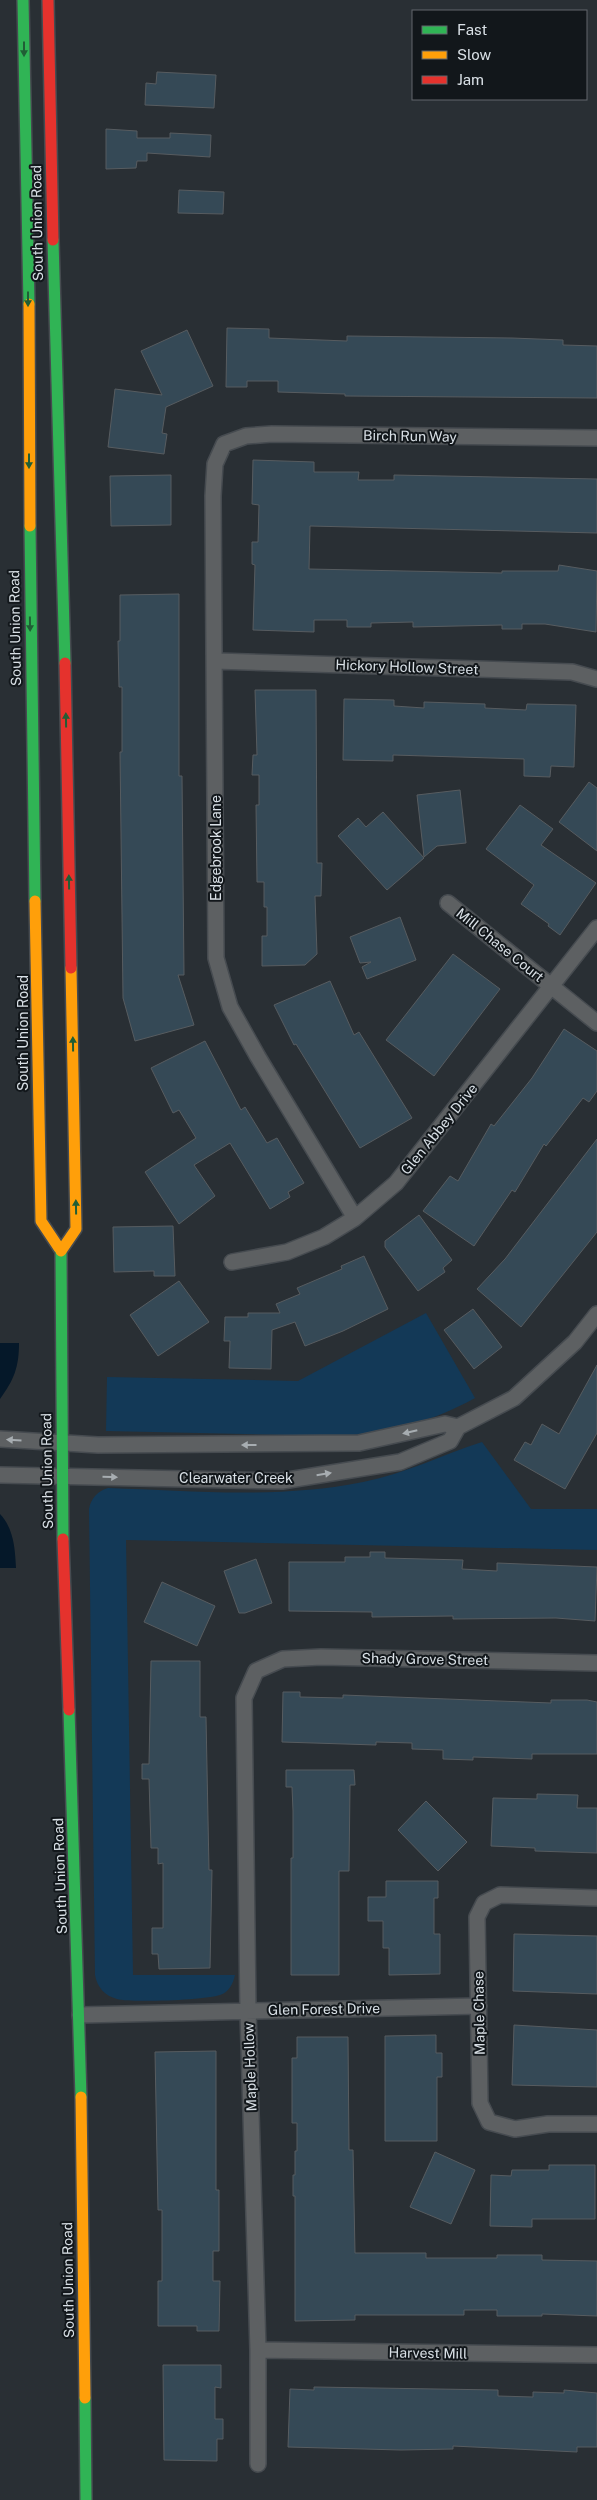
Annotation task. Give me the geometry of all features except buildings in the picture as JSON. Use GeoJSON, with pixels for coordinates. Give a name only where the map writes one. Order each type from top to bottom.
{"type":"FeatureCollection","features":[{"type":"Feature","properties":{"kind":"street","name":"South Union Road"},"geometry":{"type":"LineString","coordinates":[[23,0],[40,201],[54,302],[62,501],[76,1229],[61,1250]]}},
{"type":"Feature","properties":{"kind":"street","name":"South Union Road"},"geometry":{"type":"LineString","coordinates":[[48,0],[40,201],[31,703],[38,966],[41,1221],[61,1250],[61,1476],[80,2015],[86,2500]]}},
{"type":"Feature","properties":{"kind":"street","name":"Birch Run Way"},"geometry":{"type":"LineString","coordinates":[[224,444],[246,436],[272,434],[597,438]]}},
{"type":"Feature","properties":{"kind":"street","name":"Edgebrook Lane"},"geometry":{"type":"LineString","coordinates":[[224,444],[215,464],[213,496],[216,958],[230,1007],[258,1058],[355,1218]]}},
{"type":"Feature","properties":{"kind":"street","name":"Hickory Hollow Street"},"geometry":{"type":"LineString","coordinates":[[215,660],[572,672],[597,679]]}},
{"type":"Feature","properties":{"kind":"street","name":"Mill Chase Court"},"geometry":{"type":"LineString","coordinates":[[448,903],[597,1023]]}},
{"type":"Feature","properties":{"kind":"street","name":"Glen Abbey Drive"},"geometry":{"type":"LineString","coordinates":[[232,1262],[287,1252],[324,1237],[355,1218],[396,1183],[597,928]]}},
{"type":"Feature","properties":{"kind":"street","name":"Clearwater Creek"},"geometry":{"type":"LineString","coordinates":[[0,1475],[282,1481],[400,1462],[450,1441],[458,1427],[514,1398],[575,1342],[597,1314]]}},
{"type":"Feature","properties":{"kind":"street","name":"Clearwater Creek"},"geometry":{"type":"LineString","coordinates":[[0,1439],[126,1445],[359,1443],[445,1424],[458,1427]]}},
{"type":"Feature","properties":{"kind":"street","name":"Shady Grove Street"},"geometry":{"type":"LineString","coordinates":[[256,1672],[283,1659],[322,1657],[597,1662]]}},
{"type":"Feature","properties":{"kind":"street","name":"Maple Hollow"},"geometry":{"type":"LineString","coordinates":[[256,1672],[244,1698],[248,2011],[258,2350],[258,2464]]}},
{"type":"Feature","properties":{"kind":"street","name":"Maple Chase"},"geometry":{"type":"LineString","coordinates":[[597,1898],[500,1895],[484,1903],[477,1918],[480,2103],[489,2122],[515,2129],[548,2124],[597,2124]]}},
{"type":"Feature","properties":{"kind":"street","name":"Glen Forest Drive"},"geometry":{"type":"LineString","coordinates":[[80,2015],[479,2006]]}},
{"type":"Feature","properties":{"kind":"street","name":"Harvest Mill"},"geometry":{"type":"LineString","coordinates":[[258,2350],[597,2355]]}},
{"type":"Feature","properties":{"kind":"shaded area"},"geometry":{"type":"Polygon","coordinates":[[[426,1313],[475,1398],[444,1413],[394,1429],[342,1436],[106,1431],[107,1377],[298,1381],[426,1313]]]}},
{"type":"Feature","properties":{"kind":"shaded area"},"geometry":{"type":"Polygon","coordinates":[[[0,1343],[19,1343],[15,1373],[0,1399],[0,1343]]]}},
{"type":"Feature","properties":{"kind":"shaded area"},"geometry":{"type":"Polygon","coordinates":[[[482,1442],[531,1509],[597,1509],[597,1550],[126,1540],[133,1975],[235,1975],[228,1990],[223,1994],[212,1997],[185,2000],[137,2001],[117,1999],[109,1996],[100,1987],[95,1975],[89,1509],[93,1498],[108,1488],[204,1492],[268,1492],[332,1487],[378,1479],[482,1442]]]}},
{"type":"Feature","properties":{"kind":"shaded area"},"geometry":{"type":"Polygon","coordinates":[[[0,1514],[11,1533],[16,1568],[0,1568],[0,1514]]]}},
{"type":"Feature","properties":{"kind":"traffic: fast"},"geometry":{"type":"LineString","coordinates":[[23,0],[29,304]]}},
{"type":"Feature","properties":{"kind":"traffic: fast"},"geometry":{"type":"LineString","coordinates":[[53,240],[65,663]]}},
{"type":"Feature","properties":{"kind":"traffic: fast"},"geometry":{"type":"LineString","coordinates":[[30,526],[35,901]]}},
{"type":"Feature","properties":{"kind":"traffic: fast"},"geometry":{"type":"LineString","coordinates":[[59,1248],[61,1251],[63,1539]]}},
{"type":"Feature","properties":{"kind":"traffic: fast"},"geometry":{"type":"LineString","coordinates":[[69,1710],[81,2097]]}},
{"type":"Feature","properties":{"kind":"traffic: fast"},"geometry":{"type":"LineString","coordinates":[[85,2398],[86,2500]]}},
{"type":"Feature","properties":{"kind":"traffic: slow"},"geometry":{"type":"LineString","coordinates":[[29,304],[30,526]]}},
{"type":"Feature","properties":{"kind":"traffic: slow"},"geometry":{"type":"LineString","coordinates":[[35,901],[41,1221],[59,1248]]}},
{"type":"Feature","properties":{"kind":"traffic: slow"},"geometry":{"type":"LineString","coordinates":[[61,1251],[76,1229],[71,968]]}},
{"type":"Feature","properties":{"kind":"traffic: slow"},"geometry":{"type":"LineString","coordinates":[[81,2097],[85,2398]]}},
{"type":"Feature","properties":{"kind":"traffic: jam"},"geometry":{"type":"LineString","coordinates":[[48,0],[53,240]]}},
{"type":"Feature","properties":{"kind":"traffic: jam"},"geometry":{"type":"LineString","coordinates":[[65,663],[71,968]]}},
{"type":"Feature","properties":{"kind":"traffic: jam"},"geometry":{"type":"LineString","coordinates":[[63,1539],[69,1710]]}}]}
